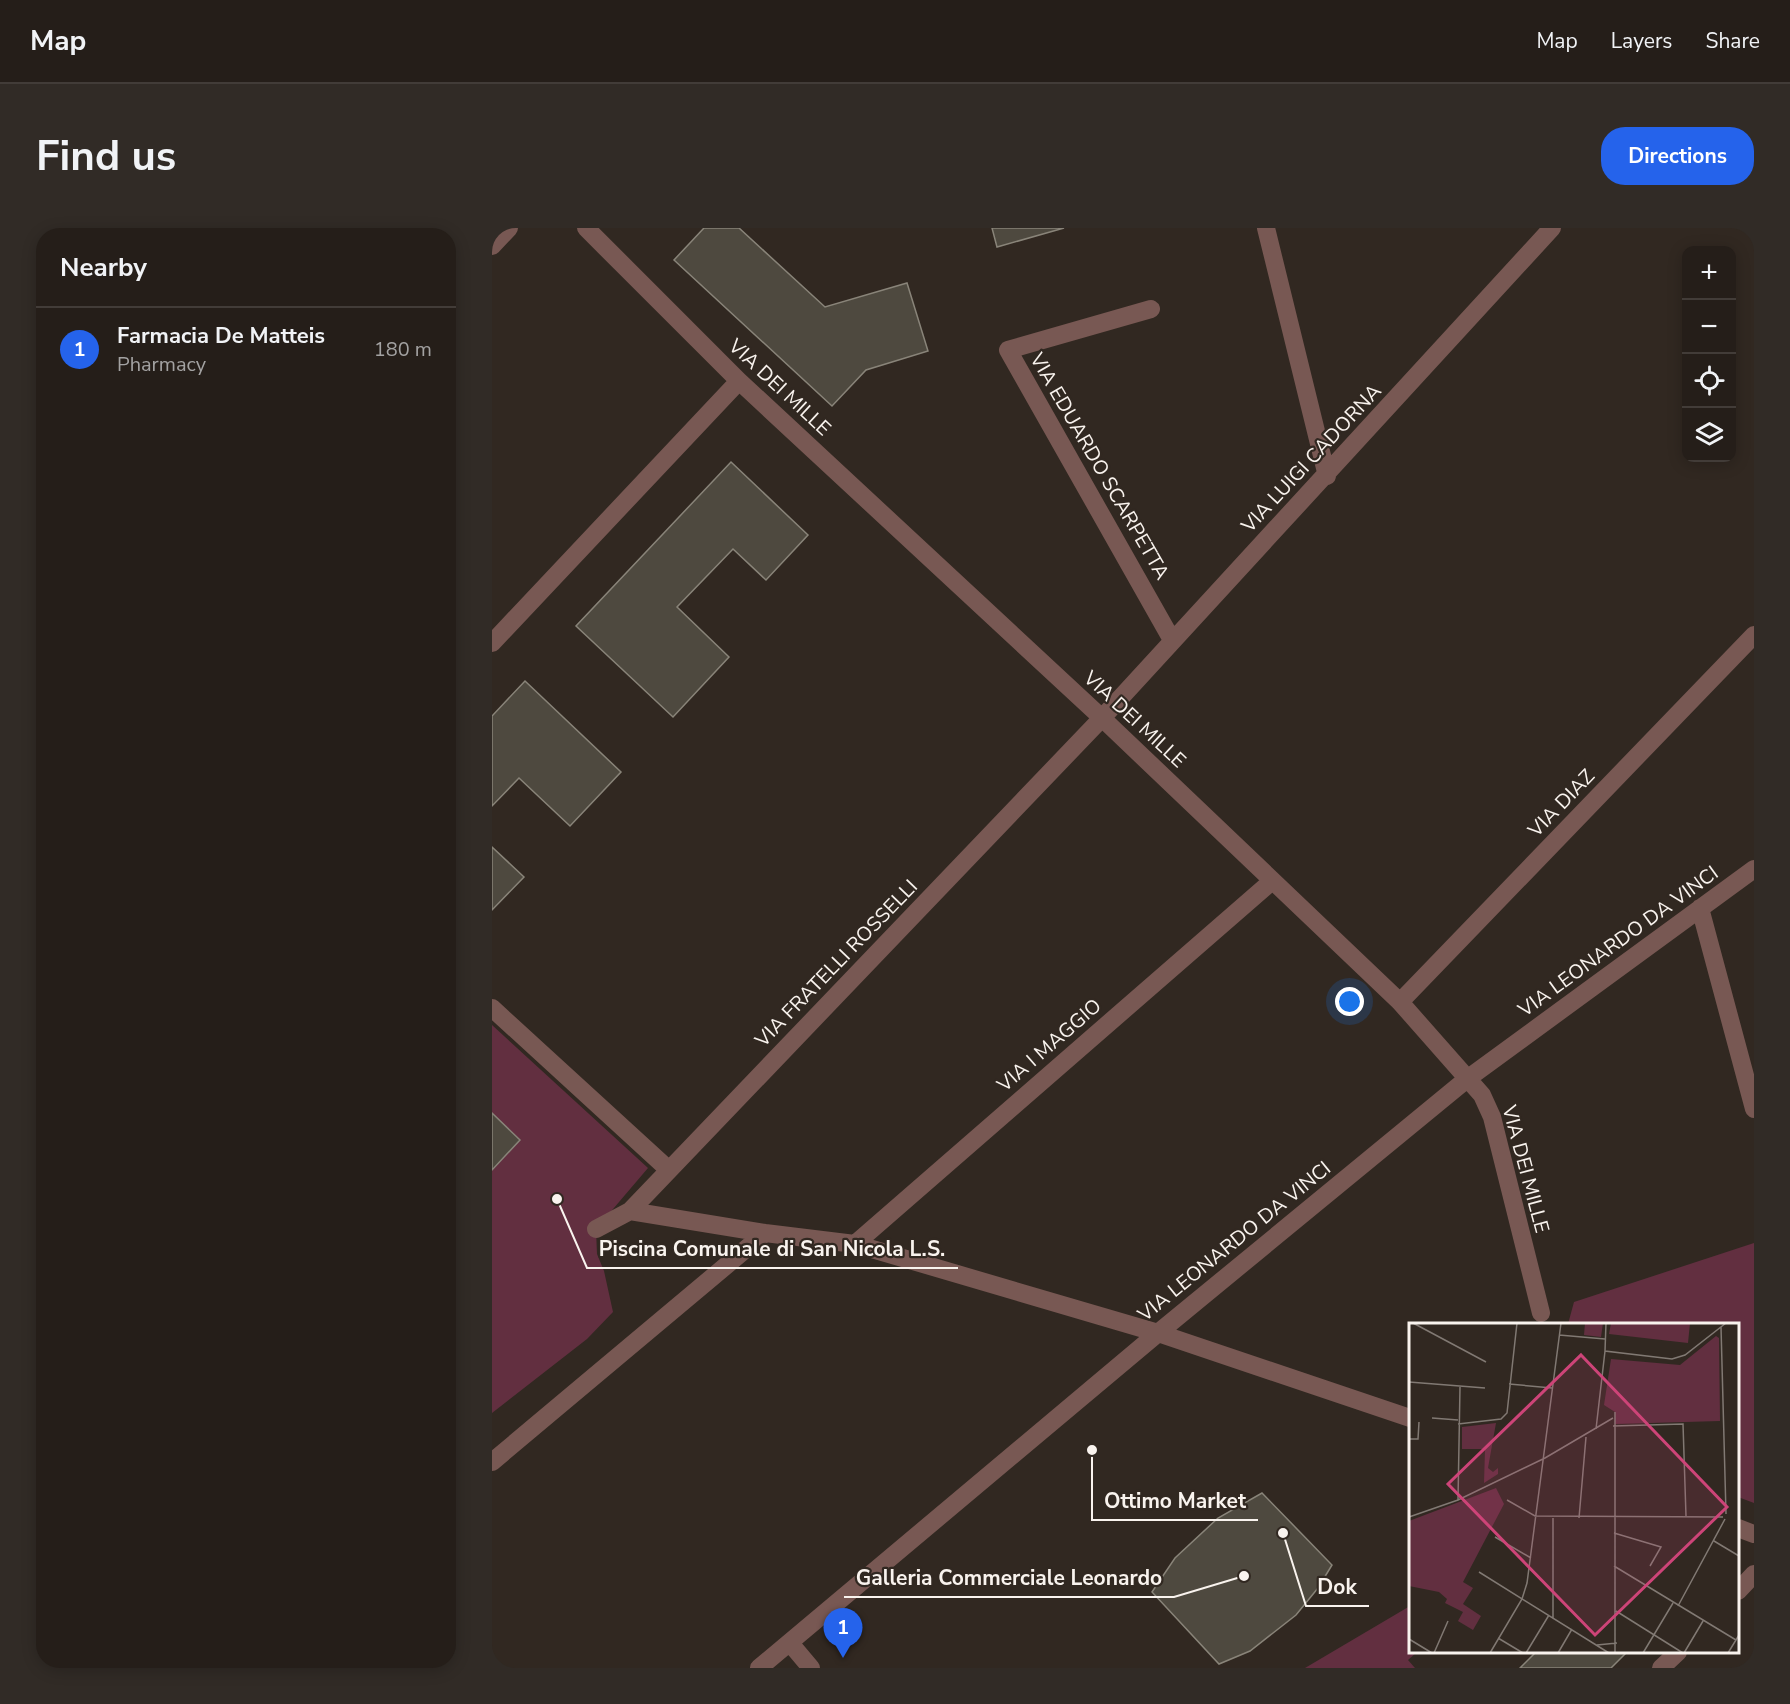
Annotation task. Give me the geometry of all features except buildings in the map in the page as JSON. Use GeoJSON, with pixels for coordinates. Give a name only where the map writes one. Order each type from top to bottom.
{"type":"FeatureCollection","features":[{"type":"Feature","properties":{"kind":"street"},"geometry":{"type":"LineString","coordinates":[[492,246],[509,228]]}},
{"type":"Feature","properties":{"kind":"street","name":"VIA DEI MILLE"},"geometry":{"type":"LineString","coordinates":[[586,228],[739,381],[1102,718],[1400,1002],[1482,1095],[1492,1117],[1540,1313]]}},
{"type":"Feature","properties":{"kind":"street"},"geometry":{"type":"LineString","coordinates":[[1266,228],[1327,476]]}},
{"type":"Feature","properties":{"kind":"street"},"geometry":{"type":"LineString","coordinates":[[1529,228],[1534,248]]}},
{"type":"Feature","properties":{"kind":"street","name":"VIA LUIGI CADORNA"},"geometry":{"type":"LineString","coordinates":[[1102,718],[1172,640],[1327,476],[1552,228]]}},
{"type":"Feature","properties":{"kind":"street","name":"VIA EDUARDO SCARPETTA"},"geometry":{"type":"LineString","coordinates":[[1151,309],[1008,350],[1172,640]]}},
{"type":"Feature","properties":{"kind":"street"},"geometry":{"type":"LineString","coordinates":[[492,644],[739,381]]}},
{"type":"Feature","properties":{"kind":"street","name":"VIA DIAZ"},"geometry":{"type":"LineString","coordinates":[[1400,1002],[1754,635]]}},
{"type":"Feature","properties":{"kind":"street","name":"VIA FRATELLI ROSSELLI"},"geometry":{"type":"LineString","coordinates":[[596,1229],[630,1211],[1102,718]]}},
{"type":"Feature","properties":{"kind":"street","name":"VIA LEONARDO DA VINCI"},"geometry":{"type":"LineString","coordinates":[[759,1668],[1158,1333],[1467,1079],[1754,869]]}},
{"type":"Feature","properties":{"kind":"street","name":"VIA I MAGGIO"},"geometry":{"type":"LineString","coordinates":[[855,1244],[1272,881]]}},
{"type":"Feature","properties":{"kind":"street"},"geometry":{"type":"LineString","coordinates":[[1700,908],[1754,1108]]}},
{"type":"Feature","properties":{"kind":"street"},"geometry":{"type":"LineString","coordinates":[[492,1008],[669,1170]]}},
{"type":"Feature","properties":{"kind":"street"},"geometry":{"type":"LineString","coordinates":[[630,1211],[765,1233],[855,1244],[1158,1333],[1409,1418]]}},
{"type":"Feature","properties":{"kind":"street"},"geometry":{"type":"LineString","coordinates":[[492,1462],[765,1233]]}},
{"type":"Feature","properties":{"kind":"street"},"geometry":{"type":"LineString","coordinates":[[1739,1529],[1754,1534]]}},
{"type":"Feature","properties":{"kind":"street"},"geometry":{"type":"LineString","coordinates":[[1739,1589],[1754,1574]]}},
{"type":"Feature","properties":{"kind":"street"},"geometry":{"type":"LineString","coordinates":[[790,1643],[811,1668]]}},
{"type":"Feature","properties":{"kind":"street"},"geometry":{"type":"LineString","coordinates":[[1661,1668],[1677,1653]]}},
{"type":"Feature","properties":{"kind":"shaded area"},"geometry":{"type":"Polygon","coordinates":[[[492,1025],[648,1168],[596,1229],[597,1254],[604,1271],[613,1312],[587,1339],[492,1413],[492,1025]]]}},
{"type":"Feature","properties":{"kind":"shaded area"},"geometry":{"type":"Polygon","coordinates":[[[1754,1243],[1754,1503],[1739,1497],[1739,1323],[1568,1323],[1574,1302],[1754,1243]]]}},
{"type":"Feature","properties":{"kind":"shaded area"},"geometry":{"type":"Polygon","coordinates":[[[1409,1607],[1409,1653],[1416,1653],[1408,1660],[1415,1668],[1305,1668],[1409,1607]]]}},
{"type":"Feature","properties":{"kind":"place","name":"Piscina Comunale di San Nicola L.S."},"geometry":{"type":"Point","coordinates":[557,1199]}},
{"type":"Feature","properties":{"kind":"place","name":"Ottimo Market"},"geometry":{"type":"Point","coordinates":[1092,1450]}},
{"type":"Feature","properties":{"kind":"place","name":"Dok"},"geometry":{"type":"Point","coordinates":[1283,1533]}},
{"type":"Feature","properties":{"kind":"place","name":"Galleria Commerciale Leonardo"},"geometry":{"type":"Point","coordinates":[1244,1576]}},
{"type":"Feature","properties":{"kind":"place","name":"Farmacia De Matteis"},"geometry":{"type":"Point","coordinates":[843,1658]}}]}
